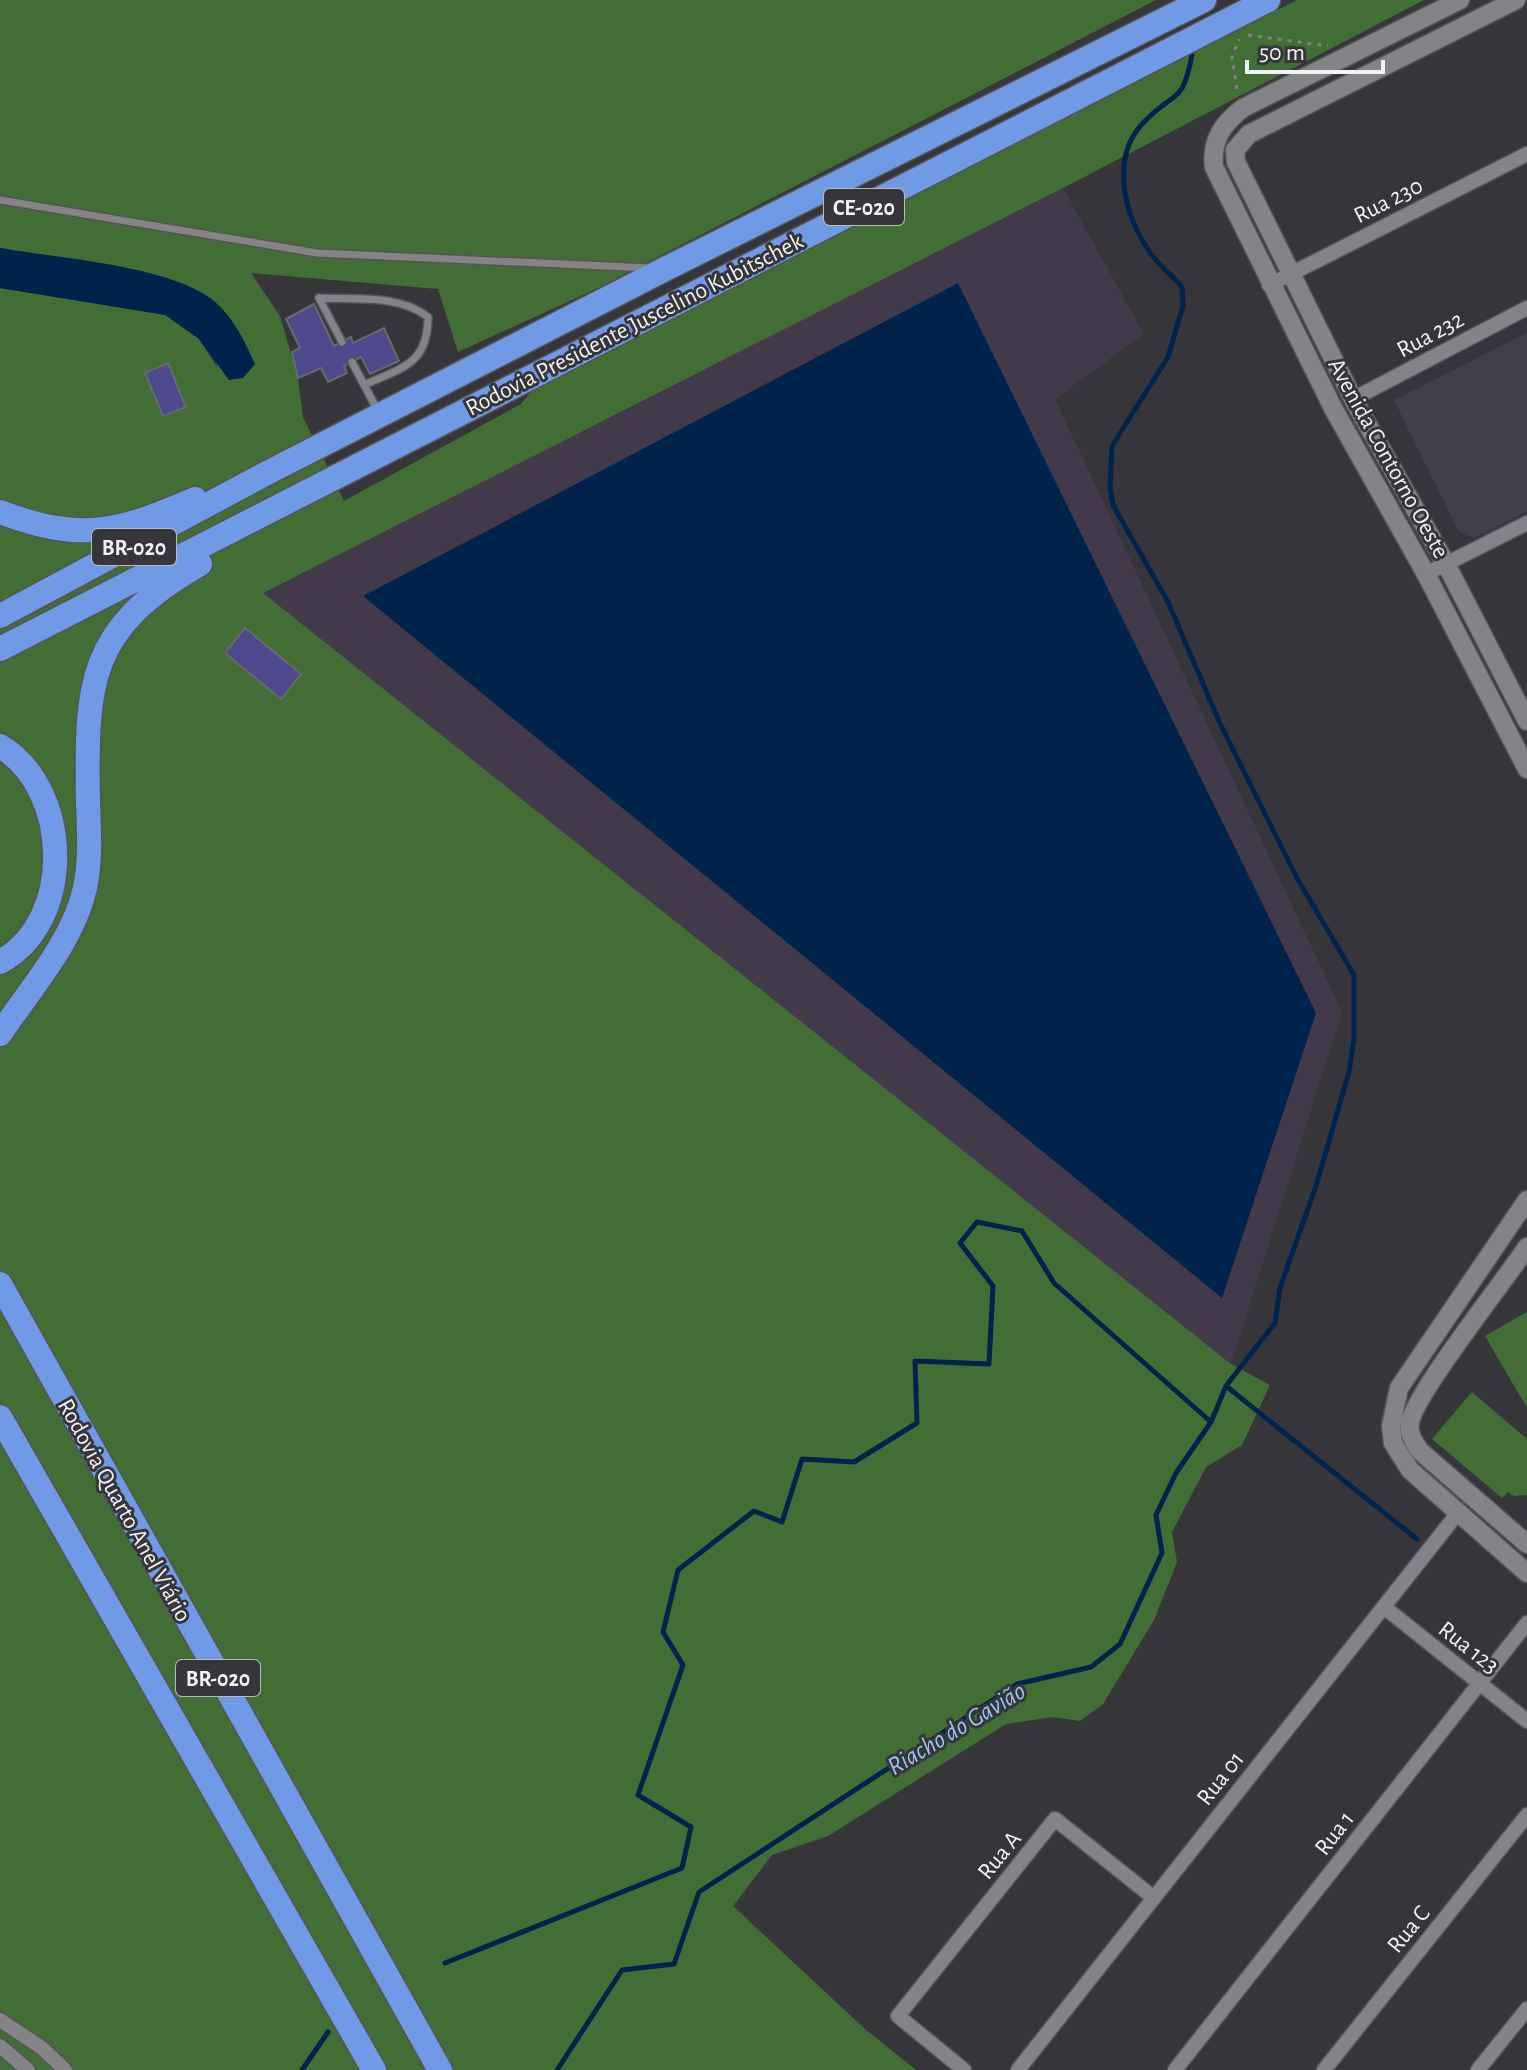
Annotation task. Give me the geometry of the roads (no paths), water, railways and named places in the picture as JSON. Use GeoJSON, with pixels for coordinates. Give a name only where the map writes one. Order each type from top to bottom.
{"type":"FeatureCollection","features":[{"type":"Feature","properties":{"kind":"highway","name":"Rodovia Presidente Juscelino Kubitschek"},"geometry":{"type":"LineString","coordinates":[[0,616],[175,526],[265,474],[665,269],[1204,0]]}},
{"type":"Feature","properties":{"kind":"highway","name":"Rodovia Presidente Juscelino Kubitschek"},"geometry":{"type":"LineString","coordinates":[[0,649],[1268,0]]}},
{"type":"Feature","properties":{"kind":"highway"},"geometry":{"type":"LineString","coordinates":[[0,512],[64,530],[97,532],[128,526],[265,474]]}},
{"type":"Feature","properties":{"kind":"highway"},"geometry":{"type":"LineString","coordinates":[[0,1034],[68,932],[85,887],[89,854],[87,723],[96,673],[108,643],[145,602],[170,581],[217,554],[242,535],[251,521]]}},
{"type":"Feature","properties":{"kind":"highway"},"geometry":{"type":"LineString","coordinates":[[0,746],[12,753],[38,786],[54,832],[54,880],[46,908],[32,931],[0,962]]}},
{"type":"Feature","properties":{"kind":"highway","name":"Rodovia Quarto Anel Viário"},"geometry":{"type":"LineString","coordinates":[[0,1284],[440,2070]]}},
{"type":"Feature","properties":{"kind":"highway","name":"BR-020"},"geometry":{"type":"LineString","coordinates":[[0,1417],[374,2070]]}},
{"type":"Feature","properties":{"kind":"street"},"geometry":{"type":"LineString","coordinates":[[1460,0],[1243,108],[1229,119],[1216,137],[1235,150],[1249,134],[1516,0]]}},
{"type":"Feature","properties":{"kind":"street","name":"Avenida Contorno Oeste"},"geometry":{"type":"LineString","coordinates":[[1216,137],[1212,152],[1214,167],[1269,285],[1333,408],[1426,574],[1527,769]]}},
{"type":"Feature","properties":{"kind":"street","name":"Avenida Contorno Oeste"},"geometry":{"type":"LineString","coordinates":[[1235,150],[1236,162],[1353,399],[1446,564],[1527,721]]}},
{"type":"Feature","properties":{"kind":"street","name":"Rua 230"},"geometry":{"type":"LineString","coordinates":[[1269,285],[1527,154]]}},
{"type":"Feature","properties":{"kind":"street","name":"Rua 232"},"geometry":{"type":"LineString","coordinates":[[1353,399],[1527,308]]}},
{"type":"Feature","properties":{"kind":"street"},"geometry":{"type":"LineString","coordinates":[[1426,574],[1527,523]]}},
{"type":"Feature","properties":{"kind":"street"},"geometry":{"type":"LineString","coordinates":[[1527,1200],[1399,1388],[1392,1407],[1410,1470],[1527,1573]]}},
{"type":"Feature","properties":{"kind":"street"},"geometry":{"type":"LineString","coordinates":[[1402,1441],[1413,1412],[1527,1247]]}},
{"type":"Feature","properties":{"kind":"street"},"geometry":{"type":"LineString","coordinates":[[1508,1276],[1527,1267]]}},
{"type":"Feature","properties":{"kind":"street"},"geometry":{"type":"LineString","coordinates":[[1402,1441],[1527,1544]]}},
{"type":"Feature","properties":{"kind":"street","name":"Rua 01"},"geometry":{"type":"LineString","coordinates":[[1018,2070],[1457,1514]]}},
{"type":"Feature","properties":{"kind":"street","name":"Rua 123"},"geometry":{"type":"LineString","coordinates":[[1384,1607],[1527,1721]]}},
{"type":"Feature","properties":{"kind":"street","name":"Rua 1"},"geometry":{"type":"LineString","coordinates":[[1175,2070],[1527,1623]]}},
{"type":"Feature","properties":{"kind":"street","name":"Rua C"},"geometry":{"type":"LineString","coordinates":[[1324,2070],[1527,1815]]}},
{"type":"Feature","properties":{"kind":"street","name":"Rua A"},"geometry":{"type":"LineString","coordinates":[[964,2070],[898,2016],[1055,1819],[1154,1898]]}},
{"type":"Feature","properties":{"kind":"street"},"geometry":{"type":"LineString","coordinates":[[1478,2070],[1527,2009]]}},
{"type":"Feature","properties":{"kind":"street"},"geometry":{"type":"LineString","coordinates":[[0,2020],[42,2048],[65,2070]]}},
{"type":"Feature","properties":{"kind":"street"},"geometry":{"type":"LineString","coordinates":[[0,2046],[28,2070]]}},
{"type":"Feature","properties":{"kind":"lane"},"geometry":{"type":"LineString","coordinates":[[0,200],[317,253],[665,269]]}},
{"type":"Feature","properties":{"kind":"lane"},"geometry":{"type":"LineString","coordinates":[[342,342],[319,298],[396,302],[416,307],[428,317],[428,341],[414,362],[364,385]]}},
{"type":"Feature","properties":{"kind":"lane"},"geometry":{"type":"LineString","coordinates":[[352,362],[381,415]]}},
{"type":"Feature","properties":{"kind":"water"},"geometry":{"type":"Polygon","coordinates":[[[0,248],[139,270],[190,287],[210,298],[225,312],[255,364],[243,378],[229,380],[199,339],[165,315],[0,288],[0,248]]]}},
{"type":"Feature","properties":{"kind":"water"},"geometry":{"type":"Polygon","coordinates":[[[958,283],[1316,1013],[1222,1298],[363,596],[958,283]]]}},
{"type":"Feature","properties":{"kind":"waterway","name":"Riacho do Gavião"},"geometry":{"type":"LineString","coordinates":[[557,2070],[622,1970],[674,1964],[699,1892],[1017,1684],[1091,1667],[1120,1644],[1162,1553],[1156,1515],[1176,1473],[1211,1422],[1226,1386],[1275,1323],[1280,1288],[1316,1186],[1349,1072],[1354,1039],[1354,975],[1297,878],[1219,721],[1168,602],[1113,505],[1110,487],[1112,446],[1168,357],[1183,306],[1182,287],[1152,256],[1133,220],[1124,185],[1127,151],[1145,121],[1181,90],[1192,55]]}},
{"type":"Feature","properties":{"kind":"waterway"},"geometry":{"type":"LineString","coordinates":[[445,1963],[682,1868],[691,1827],[638,1795],[683,1665],[663,1632],[678,1570],[754,1511],[782,1522],[802,1459],[854,1462],[917,1423],[915,1361],[989,1364],[993,1286],[960,1243],[977,1222],[1022,1231],[1054,1283],[1211,1422]]}},
{"type":"Feature","properties":{"kind":"waterway"},"geometry":{"type":"LineString","coordinates":[[1226,1386],[1417,1539]]}},
{"type":"Feature","properties":{"kind":"waterway"},"geometry":{"type":"LineString","coordinates":[[302,2070],[328,2032]]}}]}
